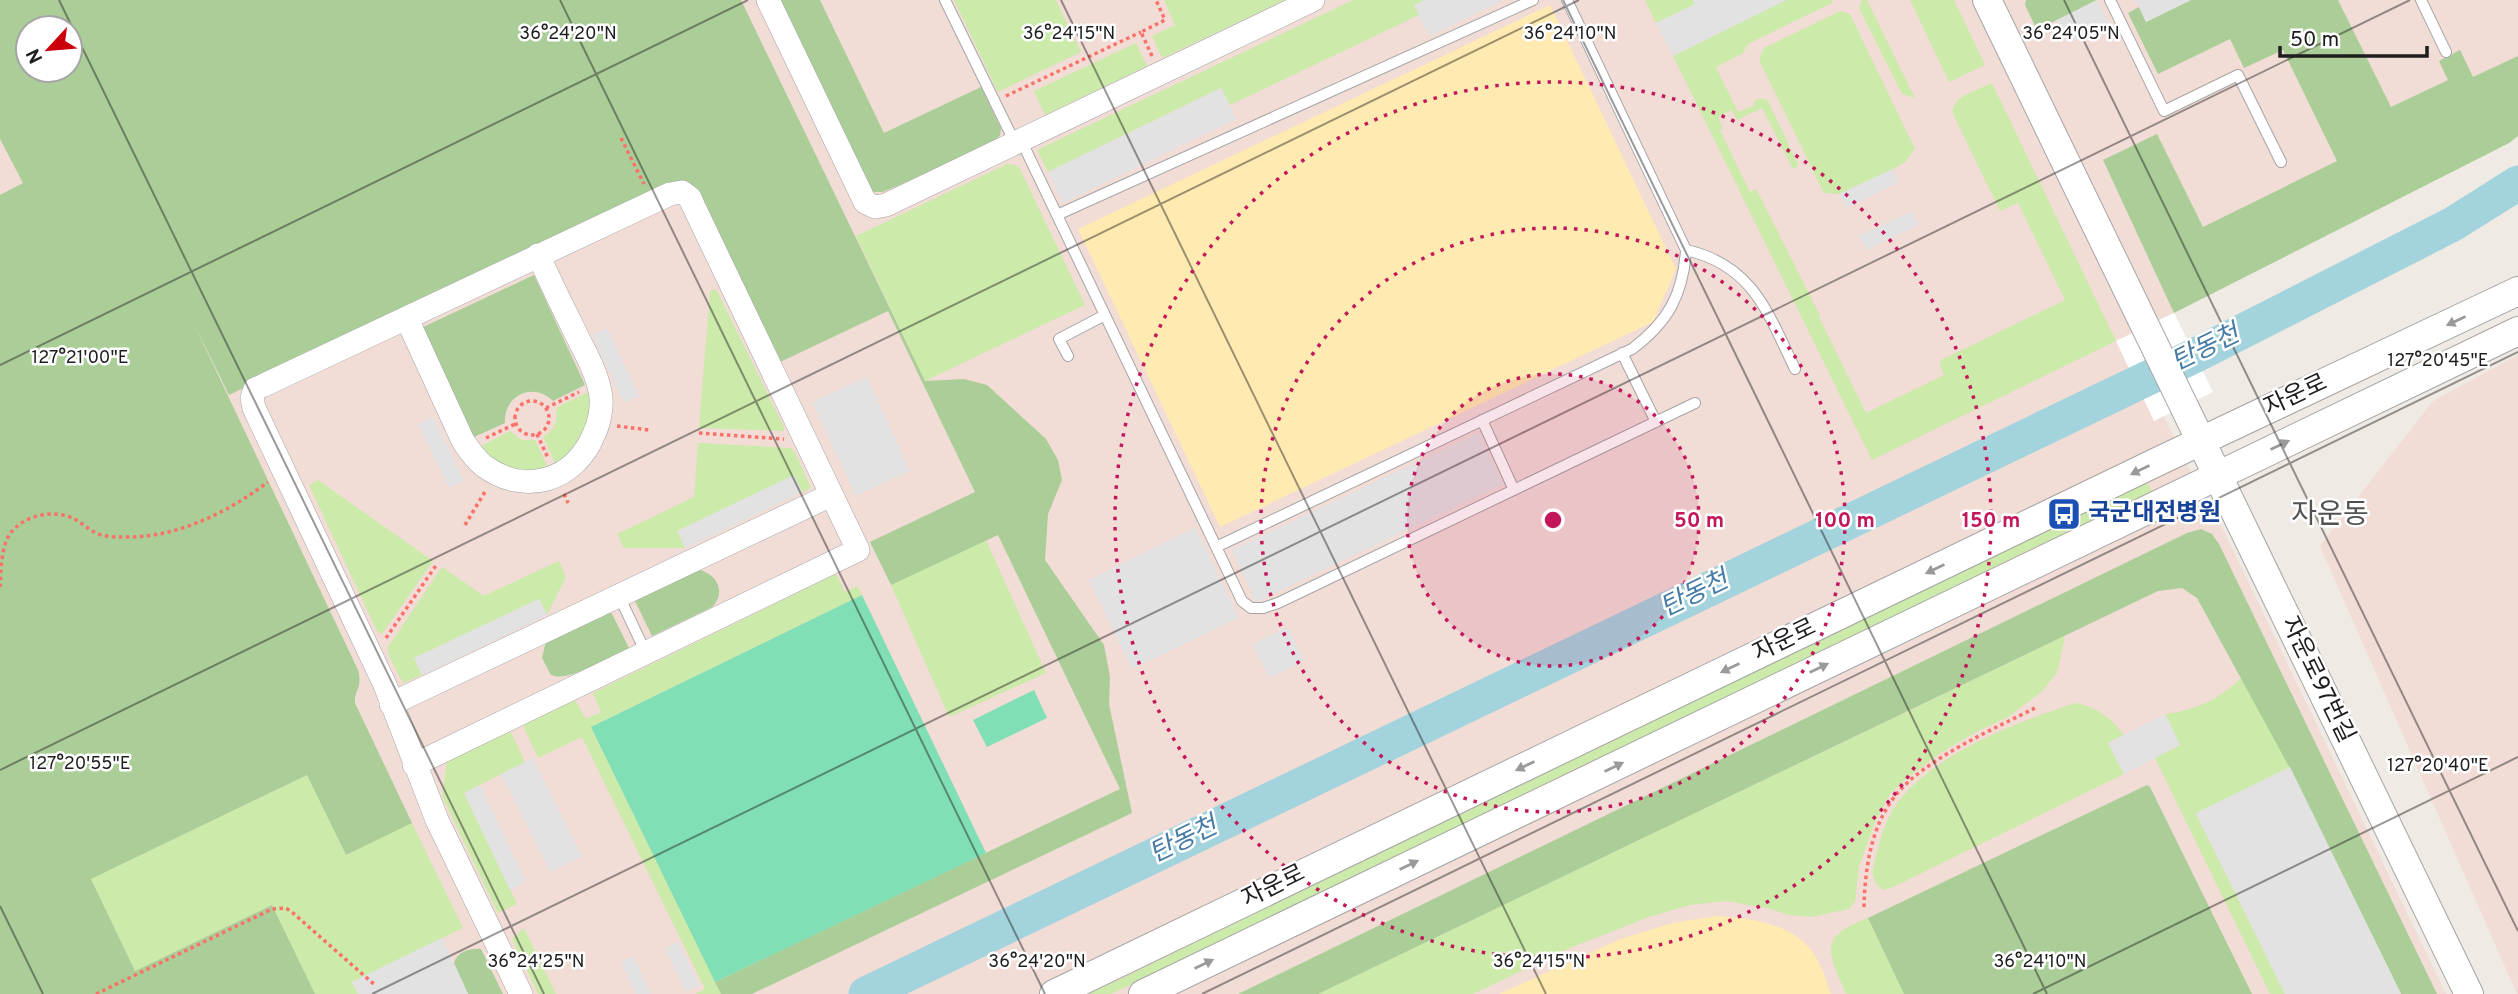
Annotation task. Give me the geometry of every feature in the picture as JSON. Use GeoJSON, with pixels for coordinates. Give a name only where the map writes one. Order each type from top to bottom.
{"type":"FeatureCollection","features":[{"type":"Feature","properties":{"kind":"street"},"geometry":{"type":"LineString","coordinates":[[768,0],[865,202],[875,207],[886,205],[1313,0]]}},
{"type":"Feature","properties":{"kind":"street","name":"자운로97번길"},"geometry":{"type":"LineString","coordinates":[[1987,0],[2469,994]]}},
{"type":"Feature","properties":{"kind":"street"},"geometry":{"type":"LineString","coordinates":[[414,765],[858,551],[690,198],[682,192],[670,194],[255,389],[252,398],[254,408],[385,685],[414,765],[437,820],[521,994]]}},
{"type":"Feature","properties":{"kind":"street"},"geometry":{"type":"LineString","coordinates":[[407,319],[467,447],[482,465],[511,479],[528,481],[556,476],[570,468],[590,446],[601,398],[598,383],[538,255]]}},
{"type":"Feature","properties":{"kind":"street","name":"자운로"},"geometry":{"type":"LineString","coordinates":[[1054,994],[2202,441],[2518,292]]}},
{"type":"Feature","properties":{"kind":"street","name":"자운로"},"geometry":{"type":"LineString","coordinates":[[1143,994],[2518,331]]}},
{"type":"Feature","properties":{"kind":"street"},"geometry":{"type":"LineString","coordinates":[[391,704],[831,495]]}},
{"type":"Feature","properties":{"kind":"lane"},"geometry":{"type":"LineString","coordinates":[[945,0],[995,101],[1057,215],[1242,601],[1251,608],[1263,608],[1695,403]]}},
{"type":"Feature","properties":{"kind":"lane"},"geometry":{"type":"LineString","coordinates":[[1057,215],[1533,0]]}},
{"type":"Feature","properties":{"kind":"lane"},"geometry":{"type":"LineString","coordinates":[[1216,547],[1622,353],[1645,339],[1669,313],[1684,274],[1686,250],[1567,0]]}},
{"type":"Feature","properties":{"kind":"lane"},"geometry":{"type":"LineString","coordinates":[[2110,0],[2164,111],[2238,75],[2281,162]]}},
{"type":"Feature","properties":{"kind":"lane"},"geometry":{"type":"LineString","coordinates":[[2421,0],[2446,52]]}},
{"type":"Feature","properties":{"kind":"lane"},"geometry":{"type":"LineString","coordinates":[[1686,250],[1716,260],[1747,281],[1760,298],[1795,369]]}},
{"type":"Feature","properties":{"kind":"lane"},"geometry":{"type":"LineString","coordinates":[[1068,356],[1059,338],[1105,315]]}},
{"type":"Feature","properties":{"kind":"lane"},"geometry":{"type":"LineString","coordinates":[[1622,353],[1656,422]]}},
{"type":"Feature","properties":{"kind":"lane"},"geometry":{"type":"LineString","coordinates":[[1482,420],[1514,490]]}},
{"type":"Feature","properties":{"kind":"lane"},"geometry":{"type":"LineString","coordinates":[[619,596],[646,653]]}},
{"type":"Feature","properties":{"kind":"path"},"geometry":{"type":"LineString","coordinates":[[995,101],[1166,20],[1156,0]]}},
{"type":"Feature","properties":{"kind":"path"},"geometry":{"type":"LineString","coordinates":[[1141,32],[1161,73]]}},
{"type":"Feature","properties":{"kind":"path"},"geometry":{"type":"LineString","coordinates":[[621,138],[653,202]]}},
{"type":"Feature","properties":{"kind":"path"},"geometry":{"type":"LineString","coordinates":[[546,408],[598,383]]}},
{"type":"Feature","properties":{"kind":"path"},"geometry":{"type":"LineString","coordinates":[[526,401],[537,401],[549,413],[548,425],[540,433],[528,435],[515,424],[517,407],[526,401]]}},
{"type":"Feature","properties":{"kind":"path"},"geometry":{"type":"LineString","coordinates":[[597,423],[649,430]]}},
{"type":"Feature","properties":{"kind":"path"},"geometry":{"type":"LineString","coordinates":[[467,447],[515,424]]}},
{"type":"Feature","properties":{"kind":"path"},"geometry":{"type":"LineString","coordinates":[[699,433],[793,440]]}},
{"type":"Feature","properties":{"kind":"path"},"geometry":{"type":"LineString","coordinates":[[465,525],[497,474]]}},
{"type":"Feature","properties":{"kind":"path"},"geometry":{"type":"LineString","coordinates":[[0,587],[8,538],[23,522],[37,515],[53,513],[68,516],[82,522],[96,534],[121,537],[153,535],[185,529],[248,497],[272,479]]}},
{"type":"Feature","properties":{"kind":"path"},"geometry":{"type":"LineString","coordinates":[[381,645],[437,564]]}},
{"type":"Feature","properties":{"kind":"path"},"geometry":{"type":"LineString","coordinates":[[1864,907],[1864,882],[1873,841],[1895,796],[1908,782],[1939,760],[2035,708]]}},
{"type":"Feature","properties":{"kind":"path"},"geometry":{"type":"LineString","coordinates":[[96,994],[272,908],[279,907],[293,913],[376,986]]}},
{"type":"Feature","properties":{"kind":"shaded area"},"geometry":{"type":"Polygon","coordinates":[[[0,0],[2518,0],[2518,136],[2509,143],[2125,337],[2210,511],[2221,525],[2446,994],[0,994],[0,0]]]}},
{"type":"Feature","properties":{"kind":"shaded area"},"geometry":{"type":"Polygon","coordinates":[[[1425,0],[1504,0],[1429,36],[1414,5],[1425,0]]]}},
{"type":"Feature","properties":{"kind":"shaded area"},"geometry":{"type":"Polygon","coordinates":[[[1693,0],[1786,0],[1673,56],[1656,23],[1695,4],[1693,0]]]}},
{"type":"Feature","properties":{"kind":"shaded area"},"geometry":{"type":"Polygon","coordinates":[[[2097,0],[2109,23],[2068,43],[2057,20],[2097,0]]]}},
{"type":"Feature","properties":{"kind":"shaded area"},"geometry":{"type":"Polygon","coordinates":[[[2136,0],[2191,0],[2146,22],[2136,0]]]}},
{"type":"Feature","properties":{"kind":"shaded area"},"geometry":{"type":"Polygon","coordinates":[[[1221,88],[1236,119],[1063,203],[1048,172],[1221,88]]]}},
{"type":"Feature","properties":{"kind":"shaded area"},"geometry":{"type":"Polygon","coordinates":[[[1893,169],[1899,182],[1846,208],[1839,194],[1893,169]]]}},
{"type":"Feature","properties":{"kind":"shaded area"},"geometry":{"type":"Polygon","coordinates":[[[1912,211],[1919,225],[1866,250],[1859,236],[1912,211]]]}},
{"type":"Feature","properties":{"kind":"shaded area"},"geometry":{"type":"Polygon","coordinates":[[[607,328],[639,396],[624,402],[592,335],[607,328]]]}},
{"type":"Feature","properties":{"kind":"shaded area"},"geometry":{"type":"Polygon","coordinates":[[[2518,355],[2517,994],[2320,546],[2433,401],[2518,355]]]}},
{"type":"Feature","properties":{"kind":"shaded area"},"geometry":{"type":"Polygon","coordinates":[[[867,377],[910,471],[856,496],[812,402],[867,377]]]}},
{"type":"Feature","properties":{"kind":"shaded area"},"geometry":{"type":"Polygon","coordinates":[[[433,417],[464,481],[449,488],[418,424],[433,417]]]}},
{"type":"Feature","properties":{"kind":"shaded area"},"geometry":{"type":"Polygon","coordinates":[[[1478,433],[1503,484],[1256,602],[1232,550],[1478,433]]]}},
{"type":"Feature","properties":{"kind":"shaded area"},"geometry":{"type":"Polygon","coordinates":[[[794,475],[802,492],[685,548],[677,531],[794,475]]]}},
{"type":"Feature","properties":{"kind":"shaded area"},"geometry":{"type":"Polygon","coordinates":[[[1195,528],[1239,618],[1132,669],[1089,580],[1195,528]]]}},
{"type":"Feature","properties":{"kind":"shaded area"},"geometry":{"type":"Polygon","coordinates":[[[539,599],[547,615],[422,675],[414,658],[539,599]]]}},
{"type":"Feature","properties":{"kind":"shaded area"},"geometry":{"type":"Polygon","coordinates":[[[1288,627],[1304,661],[1269,678],[1252,644],[1288,627]]]}},
{"type":"Feature","properties":{"kind":"shaded area"},"geometry":{"type":"Polygon","coordinates":[[[2165,714],[2180,745],[2124,774],[2108,743],[2165,714]]]}},
{"type":"Feature","properties":{"kind":"shaded area"},"geometry":{"type":"Polygon","coordinates":[[[533,758],[582,856],[550,872],[501,774],[533,758]]]}},
{"type":"Feature","properties":{"kind":"shaded area"},"geometry":{"type":"Polygon","coordinates":[[[2290,767],[2401,994],[2285,994],[2196,813],[2290,767]]]}},
{"type":"Feature","properties":{"kind":"shaded area"},"geometry":{"type":"Polygon","coordinates":[[[480,785],[526,882],[510,890],[464,793],[480,785]]]}},
{"type":"Feature","properties":{"kind":"shaded area"},"geometry":{"type":"Polygon","coordinates":[[[442,938],[468,994],[358,994],[352,982],[442,938]]]}},
{"type":"Feature","properties":{"kind":"shaded area"},"geometry":{"type":"Polygon","coordinates":[[[678,942],[700,986],[686,992],[665,949],[678,942]]]}},
{"type":"Feature","properties":{"kind":"shaded area"},"geometry":{"type":"Polygon","coordinates":[[[633,956],[651,994],[636,994],[621,962],[633,956]]]}},
{"type":"Feature","properties":{"kind":"green space"},"geometry":{"type":"Polygon","coordinates":[[[0,0],[741,0],[925,381],[964,379],[987,385],[1046,439],[1058,460],[1062,480],[1048,514],[1045,560],[1104,645],[1110,677],[1109,704],[1132,813],[752,994],[721,994],[715,982],[1120,789],[998,535],[891,585],[870,542],[975,492],[888,311],[778,363],[673,183],[229,395],[192,320],[358,670],[360,681],[355,703],[412,823],[346,855],[307,775],[91,879],[135,971],[272,905],[315,994],[0,994],[0,195],[23,183],[0,139],[0,0]]]}},
{"type":"Feature","properties":{"kind":"green space"},"geometry":{"type":"Polygon","coordinates":[[[777,0],[820,0],[884,133],[981,87],[1001,129],[995,143],[883,192],[874,192],[866,186],[777,0]]]}},
{"type":"Feature","properties":{"kind":"green space"},"geometry":{"type":"Polygon","coordinates":[[[954,0],[1056,0],[1081,52],[998,92],[954,0]]]}},
{"type":"Feature","properties":{"kind":"green space"},"geometry":{"type":"Polygon","coordinates":[[[1164,0],[1285,0],[1162,58],[1152,36],[1175,25],[1164,0]]]}},
{"type":"Feature","properties":{"kind":"green space"},"geometry":{"type":"Polygon","coordinates":[[[1353,0],[1425,0],[1415,5],[1419,15],[1230,105],[1221,88],[1048,172],[1037,150],[1353,0]]]}},
{"type":"Feature","properties":{"kind":"green space"},"geometry":{"type":"Polygon","coordinates":[[[1645,0],[1693,0],[1695,4],[1656,23],[1645,0]]]}},
{"type":"Feature","properties":{"kind":"green space"},"geometry":{"type":"Polygon","coordinates":[[[1786,0],[1833,0],[1832,3],[1748,44],[1742,54],[1716,67],[1738,112],[1755,105],[1754,101],[1761,98],[1768,101],[1798,164],[1797,167],[1793,169],[1762,108],[1737,120],[1732,110],[1718,117],[1723,128],[1720,130],[1750,192],[1756,189],[1866,413],[1944,375],[1941,360],[2065,300],[2018,203],[2000,211],[1953,114],[1953,108],[1961,98],[1992,83],[2116,341],[1872,460],[1673,56],[1786,0]]]}},
{"type":"Feature","properties":{"kind":"green space"},"geometry":{"type":"Polygon","coordinates":[[[1862,0],[1867,0],[1915,98],[1902,94],[1859,8],[1862,0]]]}},
{"type":"Feature","properties":{"kind":"green space"},"geometry":{"type":"Polygon","coordinates":[[[1910,0],[1954,0],[1985,65],[1949,82],[1910,0]]]}},
{"type":"Feature","properties":{"kind":"green space"},"geometry":{"type":"Polygon","coordinates":[[[2026,0],[2097,0],[2037,30],[2025,5],[2026,0]]]}},
{"type":"Feature","properties":{"kind":"green space"},"geometry":{"type":"Polygon","coordinates":[[[2191,0],[2338,0],[2391,107],[2448,80],[2439,61],[2460,50],[2473,77],[2518,56],[2518,136],[2509,143],[2174,313],[2103,160],[2157,134],[2203,227],[2337,161],[2283,50],[2244,68],[2230,39],[2158,74],[2128,13],[2139,7],[2146,22],[2191,0]]]}},
{"type":"Feature","properties":{"kind":"green space"},"geometry":{"type":"Polygon","coordinates":[[[1840,11],[1850,14],[1915,149],[1905,162],[1839,194],[1824,193],[1760,62],[1760,56],[1764,48],[1840,11]]]}},
{"type":"Feature","properties":{"kind":"green space"},"geometry":{"type":"Polygon","coordinates":[[[1136,43],[1147,66],[1045,115],[1034,91],[1136,43]]]}},
{"type":"Feature","properties":{"kind":"green space"},"geometry":{"type":"Polygon","coordinates":[[[1007,164],[1020,169],[1085,305],[925,381],[856,236],[1007,164]]]}},
{"type":"Feature","properties":{"kind":"green space"},"geometry":{"type":"Polygon","coordinates":[[[534,275],[585,385],[553,401],[537,392],[521,394],[509,405],[505,423],[472,438],[421,328],[534,275]]]}},
{"type":"Feature","properties":{"kind":"green space"},"geometry":{"type":"Polygon","coordinates":[[[716,289],[784,431],[699,428],[710,291],[716,289]]]}},
{"type":"Feature","properties":{"kind":"green space"},"geometry":{"type":"Polygon","coordinates":[[[588,392],[588,424],[578,442],[557,467],[543,437],[555,425],[556,408],[588,392]]]}},
{"type":"Feature","properties":{"kind":"green space"},"geometry":{"type":"Polygon","coordinates":[[[510,431],[522,440],[535,440],[549,470],[528,471],[511,468],[479,447],[510,431]]]}},
{"type":"Feature","properties":{"kind":"green space"},"geometry":{"type":"Polygon","coordinates":[[[698,443],[791,448],[811,488],[802,492],[794,476],[678,531],[685,548],[624,548],[617,534],[694,497],[698,443]]]}},
{"type":"Feature","properties":{"kind":"green space"},"geometry":{"type":"Polygon","coordinates":[[[318,480],[433,561],[382,634],[377,631],[309,485],[318,480]]]}},
{"type":"Feature","properties":{"kind":"green space"},"geometry":{"type":"Polygon","coordinates":[[[2147,482],[2152,491],[1111,994],[1089,994],[2147,482]]]}},
{"type":"Feature","properties":{"kind":"green space"},"geometry":{"type":"Polygon","coordinates":[[[2201,529],[2212,534],[2219,544],[2437,994],[2401,994],[2292,772],[2197,598],[2182,588],[2158,591],[1318,994],[1238,994],[2187,533],[2201,529]]]}},
{"type":"Feature","properties":{"kind":"green space"},"geometry":{"type":"Polygon","coordinates":[[[986,540],[1046,673],[949,717],[891,585],[986,540]]]}},
{"type":"Feature","properties":{"kind":"green space"},"geometry":{"type":"Polygon","coordinates":[[[559,561],[566,577],[547,615],[539,599],[414,658],[422,675],[403,683],[389,656],[388,647],[442,567],[484,596],[559,561]]]}},
{"type":"Feature","properties":{"kind":"green space"},"geometry":{"type":"Polygon","coordinates":[[[700,570],[711,576],[718,585],[719,596],[716,602],[712,607],[652,636],[634,599],[700,570]]]}},
{"type":"Feature","properties":{"kind":"green space"},"geometry":{"type":"Polygon","coordinates":[[[836,574],[845,592],[857,586],[862,595],[591,727],[721,994],[695,994],[705,989],[582,737],[538,758],[524,728],[525,724],[575,700],[586,719],[601,712],[593,693],[836,574]]]}},
{"type":"Feature","properties":{"kind":"green space"},"geometry":{"type":"Polygon","coordinates":[[[862,595],[986,853],[715,982],[591,727],[862,595]]]}},
{"type":"Feature","properties":{"kind":"green space"},"geometry":{"type":"Polygon","coordinates":[[[610,610],[629,648],[579,672],[551,675],[542,658],[549,640],[610,610]]]}},
{"type":"Feature","properties":{"kind":"green space"},"geometry":{"type":"Polygon","coordinates":[[[2065,636],[2057,673],[2041,692],[2008,717],[1942,752],[1890,794],[1876,820],[1859,866],[1855,902],[1849,909],[1811,917],[1789,915],[1726,901],[1690,905],[1649,917],[1570,948],[1473,994],[1318,994],[2065,636]]]}},
{"type":"Feature","properties":{"kind":"green space"},"geometry":{"type":"Polygon","coordinates":[[[2241,678],[2290,767],[2196,814],[2285,994],[2270,994],[2155,758],[2180,745],[2165,714],[2206,703],[2241,678]]]}},
{"type":"Feature","properties":{"kind":"green space"},"geometry":{"type":"Polygon","coordinates":[[[1034,690],[1047,718],[987,747],[973,720],[1034,690]]]}},
{"type":"Feature","properties":{"kind":"green space"},"geometry":{"type":"Polygon","coordinates":[[[2076,703],[2103,714],[2124,735],[2108,743],[2124,774],[1893,887],[1883,890],[1878,886],[1873,878],[1873,868],[1882,836],[1892,811],[1907,791],[1949,758],[1974,744],[2027,720],[2076,703]]]}},
{"type":"Feature","properties":{"kind":"green space"},"geometry":{"type":"Polygon","coordinates":[[[510,730],[525,762],[464,793],[517,904],[498,913],[442,796],[447,761],[510,730]]]}},
{"type":"Feature","properties":{"kind":"green space"},"geometry":{"type":"Polygon","coordinates":[[[307,775],[346,855],[412,823],[463,928],[352,982],[358,994],[315,994],[272,905],[135,971],[91,879],[307,775]]]}},
{"type":"Feature","properties":{"kind":"green space"},"geometry":{"type":"Polygon","coordinates":[[[2147,785],[2252,994],[1904,994],[1868,918],[2147,785]]]}},
{"type":"Feature","properties":{"kind":"green space"},"geometry":{"type":"Polygon","coordinates":[[[1868,918],[1904,994],[1846,994],[1835,967],[1831,947],[1841,932],[1868,918]]]}},
{"type":"Feature","properties":{"kind":"green space"},"geometry":{"type":"Polygon","coordinates":[[[524,928],[556,994],[538,994],[512,939],[524,928]]]}},
{"type":"Feature","properties":{"kind":"green space"},"geometry":{"type":"Polygon","coordinates":[[[481,949],[503,994],[468,994],[454,963],[464,951],[481,949]]]}},
{"type":"Feature","properties":{"kind":"sand"},"geometry":{"type":"Polygon","coordinates":[[[1550,5],[1676,269],[1653,322],[1220,527],[1078,229],[1550,5]]]}},
{"type":"Feature","properties":{"kind":"sand"},"geometry":{"type":"Polygon","coordinates":[[[1717,916],[1760,921],[1786,930],[1798,938],[1817,959],[1831,994],[1499,994],[1623,938],[1673,923],[1717,916]]]}},
{"type":"Feature","properties":{"kind":"pier"},"geometry":{"type":"Polygon","coordinates":[[[2174,313],[2213,392],[2154,421],[2116,341],[2174,313]]]}},
{"type":"Feature","properties":{"kind":"waterway","name":"탄동천"},"geometry":{"type":"LineString","coordinates":[[866,994],[2198,354],[2453,224],[2518,183]]}},
{"type":"Feature","properties":{"kind":"place","name":"국군대전병원"},"geometry":{"type":"Point","coordinates":[2064,514]}},
{"type":"Feature","properties":{"kind":"district","name":"자운동"},"geometry":{"type":"Point","coordinates":[2330,516]}}]}
